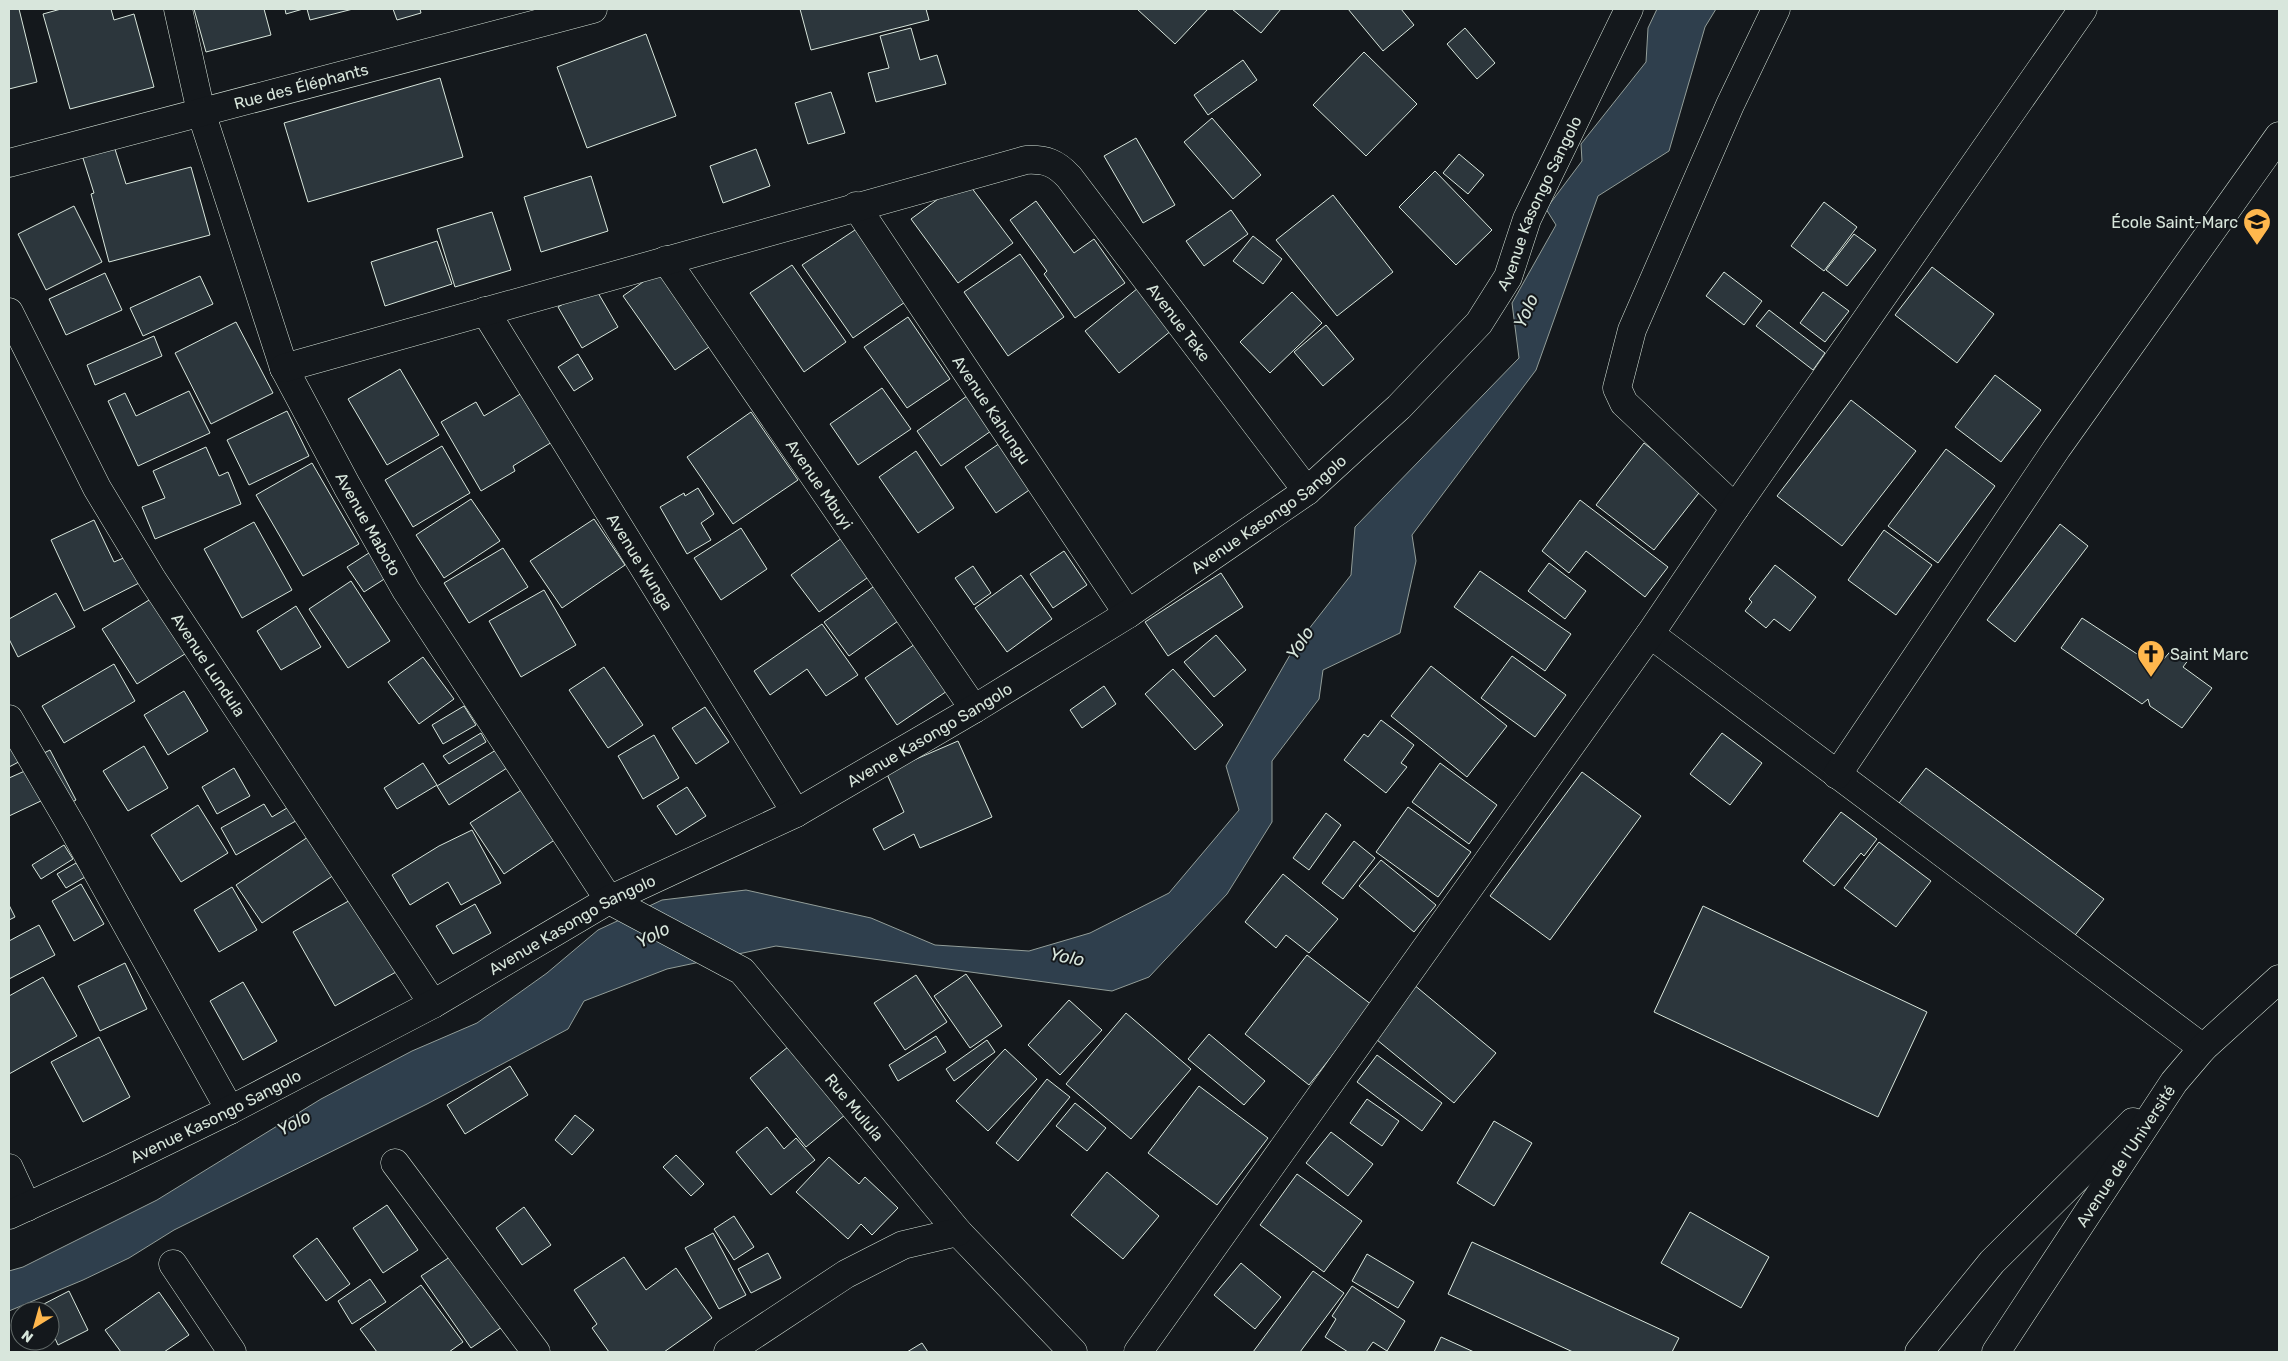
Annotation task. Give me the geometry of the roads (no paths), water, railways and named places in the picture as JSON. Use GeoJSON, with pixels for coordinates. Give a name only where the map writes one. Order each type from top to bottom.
{"type":"FeatureCollection","features":[{"type":"Feature","properties":{"kind":"street","name":"Avenue Maboto"},"geometry":{"type":"LineString","coordinates":[[178,9],[201,112],[284,368],[347,486],[406,590],[609,900]]}},
{"type":"Feature","properties":{"kind":"street","name":"Rue des Éléphants"},"geometry":{"type":"LineString","coordinates":[[9,163],[593,9]]}},
{"type":"Feature","properties":{"kind":"street","name":"Avenue Kasongo Sangolo"},"geometry":{"type":"LineString","coordinates":[[18,1211],[230,1110],[433,1004],[609,900],[796,813],[974,709],[1128,614],[1307,491],[1399,406],[1479,323],[1508,277],[1527,219],[1629,9]]}},
{"type":"Feature","properties":{"kind":"street"},"geometry":{"type":"LineString","coordinates":[[1735,508],[1624,403],[1617,388],[1632,330],[1730,105],[1776,9]]}},
{"type":"Feature","properties":{"kind":"street"},"geometry":{"type":"LineString","coordinates":[[1138,1352],[1650,634],[1735,508],[2083,9]]}},
{"type":"Feature","properties":{"kind":"street"},"geometry":{"type":"LineString","coordinates":[[1837,775],[2057,448],[2279,136]]}},
{"type":"Feature","properties":{"kind":"street","name":"Avenue Teke"},"geometry":{"type":"LineString","coordinates":[[856,206],[1026,160],[1045,159],[1058,165],[1307,491]]}},
{"type":"Feature","properties":{"kind":"street"},"geometry":{"type":"LineString","coordinates":[[284,368],[856,206]]}},
{"type":"Feature","properties":{"kind":"street","name":"Avenue Kahungu"},"geometry":{"type":"LineString","coordinates":[[856,206],[1128,614]]}},
{"type":"Feature","properties":{"kind":"street","name":"Avenue Mbuyi"},"geometry":{"type":"LineString","coordinates":[[666,260],[974,709]]}},
{"type":"Feature","properties":{"kind":"street","name":"Avenue Wunga"},"geometry":{"type":"LineString","coordinates":[[485,311],[796,813]]}},
{"type":"Feature","properties":{"kind":"street","name":"Avenue Lundula"},"geometry":{"type":"LineString","coordinates":[[9,312],[97,488],[147,571],[433,1004]]}},
{"type":"Feature","properties":{"kind":"street"},"geometry":{"type":"LineString","coordinates":[[1650,634],[2203,1048]]}},
{"type":"Feature","properties":{"kind":"street"},"geometry":{"type":"LineString","coordinates":[[9,719],[74,830],[230,1110]]}},
{"type":"Feature","properties":{"kind":"street","name":"Rue Mulula"},"geometry":{"type":"LineString","coordinates":[[609,900],[742,972],[958,1232],[1073,1352]]}},
{"type":"Feature","properties":{"kind":"street","name":"Avenue de l’Université"},"geometry":{"type":"LineString","coordinates":[[1996,1352],[2174,1082],[2203,1048],[2279,979]]}},
{"type":"Feature","properties":{"kind":"street"},"geometry":{"type":"LineString","coordinates":[[1920,1352],[1992,1262],[2174,1082]]}},
{"type":"Feature","properties":{"kind":"street"},"geometry":{"type":"LineString","coordinates":[[395,1163],[536,1352]]}},
{"type":"Feature","properties":{"kind":"street"},"geometry":{"type":"LineString","coordinates":[[9,1168],[18,1211]]}},
{"type":"Feature","properties":{"kind":"street"},"geometry":{"type":"LineString","coordinates":[[728,1352],[846,1274],[903,1245],[958,1232]]}},
{"type":"Feature","properties":{"kind":"street"},"geometry":{"type":"LineString","coordinates":[[173,1264],[232,1352]]}},
{"type":"Feature","properties":{"kind":"water","name":"Yolo"},"geometry":{"type":"Polygon","coordinates":[[[1657,9],[1716,9],[1705,27],[1669,151],[1598,196],[1536,370],[1412,535],[1416,561],[1400,633],[1323,670],[1319,699],[1272,761],[1272,822],[1227,894],[1149,977],[1112,991],[776,946],[667,969],[584,1001],[568,1029],[427,1104],[174,1230],[129,1258],[33,1301],[10,1301],[9,1311],[9,1271],[23,1267],[157,1200],[321,1099],[412,1051],[477,1023],[547,973],[598,930],[662,900],[746,890],[871,918],[935,945],[1029,951],[1090,933],[1169,893],[1239,810],[1226,766],[1294,648],[1351,575],[1355,527],[1519,358],[1512,303],[1556,225],[1546,209],[1582,161],[1581,144],[1646,62],[1648,28],[1657,9]]]}},
{"type":"Feature","properties":{"kind":"place","name":"École Saint-Marc"},"geometry":{"type":"Point","coordinates":[2257,246]}},
{"type":"Feature","properties":{"kind":"place","name":"Saint Marc"},"geometry":{"type":"Point","coordinates":[2151,678]}}]}
